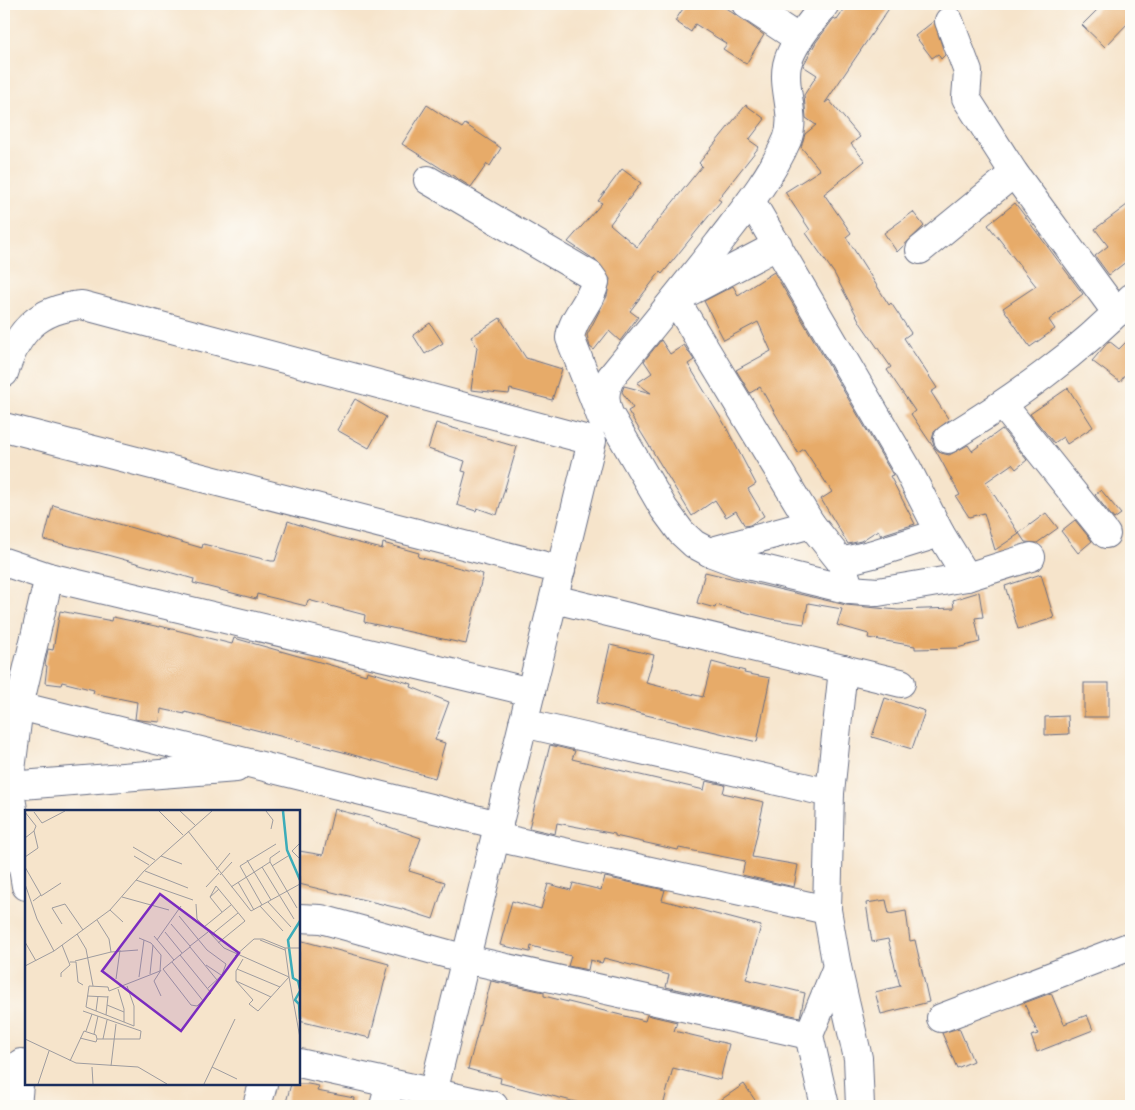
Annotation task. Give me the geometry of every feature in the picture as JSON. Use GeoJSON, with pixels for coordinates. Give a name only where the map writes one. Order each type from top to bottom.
{"type":"FeatureCollection","features":[{"type":"Feature","properties":{"kind":"street"},"geometry":{"type":"LineString","coordinates":[[746,4],[800,39]]}},
{"type":"Feature","properties":{"kind":"street"},"geometry":{"type":"LineString","coordinates":[[825,4],[800,39],[787,65],[790,120],[788,137],[774,166],[751,201],[675,299],[611,377],[605,388],[605,402],[622,439],[681,532],[694,544],[709,552],[739,563],[850,590],[878,592],[967,577],[1031,557]]}},
{"type":"Feature","properties":{"kind":"street"},"geometry":{"type":"LineString","coordinates":[[948,439],[1003,405],[1104,326],[1124,305],[1014,173],[966,98],[968,72],[949,21]]}},
{"type":"Feature","properties":{"kind":"street"},"geometry":{"type":"LineString","coordinates":[[920,250],[1014,173]]}},
{"type":"Feature","properties":{"kind":"street"},"geometry":{"type":"LineString","coordinates":[[428,180],[590,275],[595,282],[594,290],[571,328],[570,338],[597,411],[603,422],[622,439]]}},
{"type":"Feature","properties":{"kind":"street"},"geometry":{"type":"LineString","coordinates":[[751,201],[908,468],[940,533],[967,577]]}},
{"type":"Feature","properties":{"kind":"street"},"geometry":{"type":"LineString","coordinates":[[675,299],[778,245]]}},
{"type":"Feature","properties":{"kind":"street"},"geometry":{"type":"LineString","coordinates":[[675,299],[811,524],[841,562],[850,590]]}},
{"type":"Feature","properties":{"kind":"street"},"geometry":{"type":"LineString","coordinates":[[4,373],[10,352],[25,330],[60,307],[82,305],[592,441],[433,1093]]}},
{"type":"Feature","properties":{"kind":"street"},"geometry":{"type":"LineString","coordinates":[[1003,405],[1106,534]]}},
{"type":"Feature","properties":{"kind":"street"},"geometry":{"type":"LineString","coordinates":[[4,427],[561,570]]}},
{"type":"Feature","properties":{"kind":"street"},"geometry":{"type":"LineString","coordinates":[[709,552],[811,524]]}},
{"type":"Feature","properties":{"kind":"street"},"geometry":{"type":"LineString","coordinates":[[841,562],[940,533]]}},
{"type":"Feature","properties":{"kind":"street"},"geometry":{"type":"LineString","coordinates":[[4,562],[49,577],[531,692]]}},
{"type":"Feature","properties":{"kind":"street"},"geometry":{"type":"LineString","coordinates":[[25,880],[9,786],[19,706],[49,577]]}},
{"type":"Feature","properties":{"kind":"street"},"geometry":{"type":"LineString","coordinates":[[554,599],[901,683]]}},
{"type":"Feature","properties":{"kind":"street"},"geometry":{"type":"LineString","coordinates":[[843,669],[830,793],[827,910],[837,967],[858,1058],[860,1106]]}},
{"type":"Feature","properties":{"kind":"street"},"geometry":{"type":"LineString","coordinates":[[19,706],[260,767],[497,831],[827,910]]}},
{"type":"Feature","properties":{"kind":"street"},"geometry":{"type":"LineString","coordinates":[[524,723],[830,793]]}},
{"type":"Feature","properties":{"kind":"street"},"geometry":{"type":"LineString","coordinates":[[9,786],[260,767]]}},
{"type":"Feature","properties":{"kind":"street"},"geometry":{"type":"LineString","coordinates":[[300,918],[322,918],[466,959],[809,1035]]}},
{"type":"Feature","properties":{"kind":"street"},"geometry":{"type":"LineString","coordinates":[[941,1018],[1131,946]]}},
{"type":"Feature","properties":{"kind":"street"},"geometry":{"type":"LineString","coordinates":[[824,1106],[809,1035],[837,967]]}},
{"type":"Feature","properties":{"kind":"street"},"geometry":{"type":"LineString","coordinates":[[300,1063],[387,1095],[433,1093],[494,1106]]}},
{"type":"Feature","properties":{"kind":"street"},"geometry":{"type":"LineString","coordinates":[[17,1064],[17,1106]]}},
{"type":"Feature","properties":{"kind":"street"},"geometry":{"type":"LineString","coordinates":[[257,1106],[263,1085]]}},
{"type":"Feature","properties":{"kind":"building"},"geometry":{"type":"Polygon","coordinates":[[[686,4],[720,4],[764,35],[746,64],[723,49],[727,44],[695,24],[691,32],[675,21],[686,4]]]}},
{"type":"Feature","properties":{"kind":"building"},"geometry":{"type":"Polygon","coordinates":[[[848,4],[892,4],[825,103],[829,100],[860,137],[851,144],[865,161],[824,194],[851,233],[846,237],[889,305],[891,303],[911,333],[904,338],[937,388],[931,392],[949,420],[934,432],[932,440],[935,448],[941,453],[949,455],[968,445],[972,451],[1002,429],[1027,460],[1016,469],[1012,464],[986,482],[1019,534],[995,550],[984,513],[969,517],[956,497],[960,495],[936,451],[911,414],[915,411],[887,370],[891,367],[861,324],[834,273],[806,233],[810,230],[785,192],[820,170],[801,147],[805,134],[816,125],[806,118],[804,95],[817,75],[803,66],[816,42],[834,18],[837,20],[848,4]]]}},
{"type":"Feature","properties":{"kind":"building"},"geometry":{"type":"Polygon","coordinates":[[[1103,4],[1131,4],[1131,20],[1105,47],[1082,25],[1103,4]]]}},
{"type":"Feature","properties":{"kind":"building"},"geometry":{"type":"Polygon","coordinates":[[[934,21],[945,55],[941,59],[938,54],[932,58],[915,36],[934,21]]]}},
{"type":"Feature","properties":{"kind":"building"},"geometry":{"type":"Polygon","coordinates":[[[427,105],[462,128],[465,124],[501,148],[490,166],[487,164],[471,187],[402,144],[427,105]]]}},
{"type":"Feature","properties":{"kind":"building"},"geometry":{"type":"Polygon","coordinates":[[[746,105],[765,119],[749,140],[759,147],[718,199],[721,201],[662,274],[660,272],[630,311],[638,317],[620,341],[609,331],[594,350],[590,347],[587,335],[607,296],[610,279],[598,262],[568,242],[602,203],[598,201],[622,169],[641,183],[610,224],[637,247],[702,166],[699,163],[746,105]]]}},
{"type":"Feature","properties":{"kind":"building"},"geometry":{"type":"Polygon","coordinates":[[[1131,202],[1131,258],[1109,275],[1095,256],[1108,246],[1095,229],[1131,202]]]}},
{"type":"Feature","properties":{"kind":"building"},"geometry":{"type":"Polygon","coordinates":[[[1015,203],[1083,294],[1049,320],[1055,329],[1030,347],[1003,308],[1036,286],[988,225],[1015,203]]]}},
{"type":"Feature","properties":{"kind":"building"},"geometry":{"type":"Polygon","coordinates":[[[913,212],[924,226],[897,252],[884,233],[913,212]]]}},
{"type":"Feature","properties":{"kind":"building"},"geometry":{"type":"Polygon","coordinates":[[[774,272],[893,475],[890,476],[915,524],[881,535],[878,530],[861,541],[848,544],[821,499],[832,492],[804,449],[798,453],[760,387],[750,393],[736,370],[771,351],[758,322],[724,340],[704,301],[733,286],[738,295],[774,272]]]}},
{"type":"Feature","properties":{"kind":"building"},"geometry":{"type":"Polygon","coordinates":[[[500,318],[526,358],[562,369],[552,400],[510,389],[509,394],[471,390],[477,347],[471,337],[500,318]]]}},
{"type":"Feature","properties":{"kind":"building"},"geometry":{"type":"Polygon","coordinates":[[[430,323],[443,343],[425,354],[413,335],[430,323]]]}},
{"type":"Feature","properties":{"kind":"building"},"geometry":{"type":"Polygon","coordinates":[[[1131,337],[1131,367],[1120,382],[1092,361],[1109,341],[1119,349],[1131,337]]]}},
{"type":"Feature","properties":{"kind":"building"},"geometry":{"type":"Polygon","coordinates":[[[661,340],[670,354],[684,345],[694,360],[688,364],[725,425],[756,484],[748,489],[764,516],[750,525],[745,526],[736,511],[726,517],[715,500],[692,516],[628,411],[633,408],[622,392],[624,386],[651,393],[637,383],[652,373],[644,361],[661,340]]]}},
{"type":"Feature","properties":{"kind":"building"},"geometry":{"type":"Polygon","coordinates":[[[1068,388],[1093,427],[1067,444],[1063,437],[1054,443],[1030,414],[1068,388]]]}},
{"type":"Feature","properties":{"kind":"building"},"geometry":{"type":"Polygon","coordinates":[[[355,399],[386,417],[369,448],[337,430],[355,399]]]}},
{"type":"Feature","properties":{"kind":"building"},"geometry":{"type":"Polygon","coordinates":[[[436,423],[517,447],[497,515],[477,508],[476,511],[457,505],[466,472],[462,471],[465,461],[428,449],[436,423]]]}},
{"type":"Feature","properties":{"kind":"building"},"geometry":{"type":"Polygon","coordinates":[[[1101,490],[1121,514],[1114,519],[1095,495],[1101,490]]]}},
{"type":"Feature","properties":{"kind":"building"},"geometry":{"type":"Polygon","coordinates":[[[53,505],[202,548],[203,544],[271,561],[275,561],[288,521],[332,536],[382,549],[383,543],[419,553],[418,557],[483,574],[466,644],[364,622],[365,615],[308,600],[306,606],[257,594],[256,599],[193,583],[194,579],[100,553],[44,540],[53,505]]]}},
{"type":"Feature","properties":{"kind":"building"},"geometry":{"type":"Polygon","coordinates":[[[1046,513],[1058,528],[1037,543],[1025,542],[1019,533],[1046,513]]]}},
{"type":"Feature","properties":{"kind":"building"},"geometry":{"type":"Polygon","coordinates":[[[1075,520],[1092,541],[1078,553],[1061,531],[1075,520]]]}},
{"type":"Feature","properties":{"kind":"building"},"geometry":{"type":"Polygon","coordinates":[[[705,572],[846,605],[898,610],[954,608],[953,600],[979,592],[983,617],[975,618],[980,642],[957,648],[915,649],[915,646],[868,638],[869,634],[837,625],[842,609],[808,603],[804,624],[772,619],[716,605],[715,608],[697,603],[705,572]]]}},
{"type":"Feature","properties":{"kind":"building"},"geometry":{"type":"Polygon","coordinates":[[[1041,574],[1054,618],[1018,629],[1005,586],[1041,574]]]}},
{"type":"Feature","properties":{"kind":"building"},"geometry":{"type":"Polygon","coordinates":[[[60,611],[112,621],[113,617],[160,626],[232,644],[234,638],[366,675],[367,671],[412,684],[411,687],[449,702],[435,740],[445,743],[435,778],[343,752],[185,712],[185,714],[161,709],[160,722],[135,719],[137,702],[93,693],[94,690],[62,682],[61,685],[45,683],[47,666],[45,665],[48,649],[53,650],[60,611]]]}},
{"type":"Feature","properties":{"kind":"building"},"geometry":{"type":"Polygon","coordinates":[[[610,645],[654,655],[646,683],[703,697],[712,662],[745,671],[744,673],[770,678],[757,742],[597,703],[610,645]]]}},
{"type":"Feature","properties":{"kind":"building"},"geometry":{"type":"Polygon","coordinates":[[[1084,683],[1109,683],[1109,717],[1084,717],[1084,683]]]}},
{"type":"Feature","properties":{"kind":"building"},"geometry":{"type":"Polygon","coordinates":[[[885,698],[925,711],[912,749],[872,737],[885,698]]]}},
{"type":"Feature","properties":{"kind":"building"},"geometry":{"type":"Polygon","coordinates":[[[1068,716],[1069,734],[1045,735],[1045,717],[1068,716]]]}},
{"type":"Feature","properties":{"kind":"building"},"geometry":{"type":"Polygon","coordinates":[[[550,745],[575,751],[572,759],[704,790],[706,781],[725,785],[723,793],[764,802],[752,857],[798,865],[794,887],[742,875],[745,861],[679,848],[678,850],[615,836],[615,834],[557,823],[555,834],[529,828],[550,745]]]}},
{"type":"Feature","properties":{"kind":"building"},"geometry":{"type":"Polygon","coordinates":[[[334,809],[373,819],[372,821],[421,838],[409,871],[445,882],[433,919],[402,909],[300,884],[300,851],[323,855],[334,809]]]}},
{"type":"Feature","properties":{"kind":"building"},"geometry":{"type":"Polygon","coordinates":[[[605,877],[665,890],[662,900],[761,926],[746,979],[805,993],[800,1017],[666,987],[669,975],[604,958],[602,963],[590,960],[588,970],[568,966],[571,956],[531,946],[530,952],[500,945],[512,901],[541,909],[548,884],[571,890],[573,883],[601,890],[605,877]]]}},
{"type":"Feature","properties":{"kind":"building"},"geometry":{"type":"Polygon","coordinates":[[[886,900],[889,914],[906,911],[910,941],[915,940],[929,1002],[881,1014],[875,992],[900,986],[888,939],[872,942],[866,903],[886,900]]]}},
{"type":"Feature","properties":{"kind":"building"},"geometry":{"type":"Polygon","coordinates":[[[300,940],[389,964],[370,1038],[300,1021],[300,940]]]}},
{"type":"Feature","properties":{"kind":"building"},"geometry":{"type":"Polygon","coordinates":[[[491,981],[544,992],[544,996],[645,1021],[647,1015],[677,1022],[674,1031],[729,1044],[720,1080],[673,1068],[663,1106],[592,1106],[500,1083],[501,1078],[468,1069],[491,981]]]}},
{"type":"Feature","properties":{"kind":"building"},"geometry":{"type":"Polygon","coordinates":[[[1051,993],[1064,1024],[1087,1015],[1093,1030],[1037,1052],[1031,1036],[1038,1034],[1024,1003],[1051,993]]]}},
{"type":"Feature","properties":{"kind":"building"},"geometry":{"type":"Polygon","coordinates":[[[959,1028],[973,1061],[957,1068],[942,1033],[959,1028]]]}},
{"type":"Feature","properties":{"kind":"building"},"geometry":{"type":"Polygon","coordinates":[[[308,1084],[319,1086],[317,1091],[354,1098],[353,1106],[285,1106],[291,1085],[308,1084]]]}},
{"type":"Feature","properties":{"kind":"building"},"geometry":{"type":"Polygon","coordinates":[[[744,1084],[759,1106],[712,1106],[744,1084]]]}}]}
